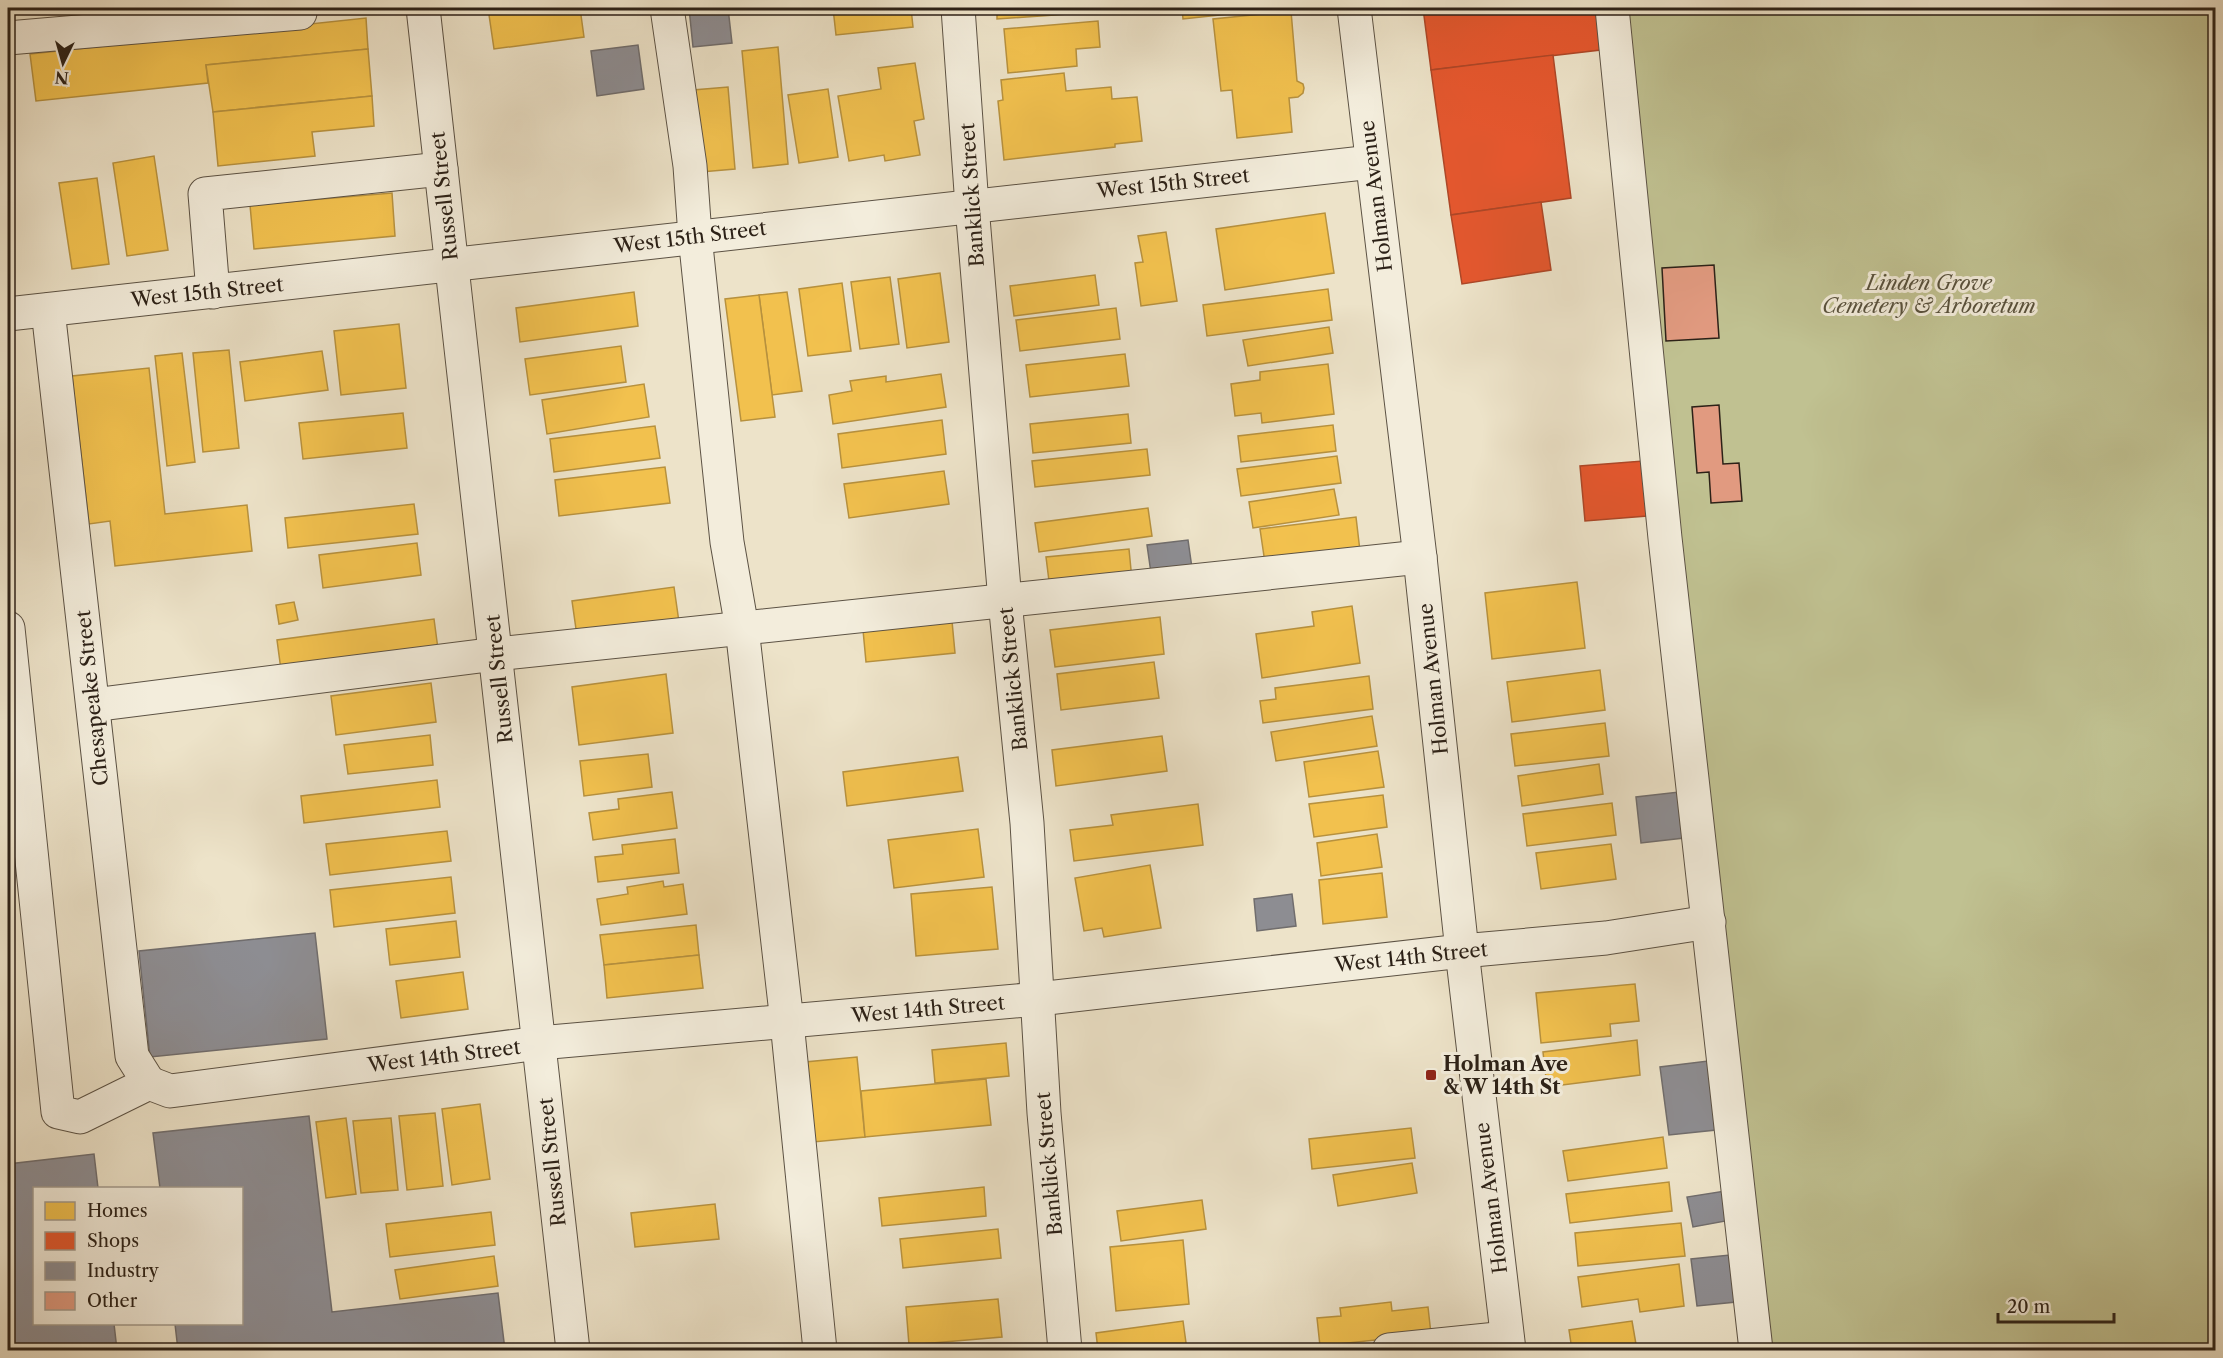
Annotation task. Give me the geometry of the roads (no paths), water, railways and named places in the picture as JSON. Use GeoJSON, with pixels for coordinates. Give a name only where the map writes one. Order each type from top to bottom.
{"type":"FeatureCollection","features":[{"type":"Feature","properties":{"kind":"street"},"geometry":{"type":"LineString","coordinates":[[8,38],[300,13],[300,8]]}},
{"type":"Feature","properties":{"kind":"street","name":"Russell Street"},"geometry":{"type":"LineString","coordinates":[[423,8],[573,1350]]}},
{"type":"Feature","properties":{"kind":"street"},"geometry":{"type":"LineString","coordinates":[[668,8],[690,166],[695,236],[727,542],[742,628],[788,1022],[820,1350]]}},
{"type":"Feature","properties":{"kind":"street","name":"Banklick Street"},"geometry":{"type":"LineString","coordinates":[[958,8],[1005,601],[1027,823],[1044,1113],[1065,1350]]}},
{"type":"Feature","properties":{"kind":"street","name":"Holman Avenue"},"geometry":{"type":"LineString","coordinates":[[1354,8],[1420,557],[1462,951],[1508,1344]]}},
{"type":"Feature","properties":{"kind":"street"},"geometry":{"type":"LineString","coordinates":[[1612,8],[1665,538],[1756,1350]]}},
{"type":"Feature","properties":{"kind":"street","name":"West 15th Street"},"geometry":{"type":"LineString","coordinates":[[8,314],[1372,162]]}},
{"type":"Feature","properties":{"kind":"street"},"geometry":{"type":"LineString","coordinates":[[213,292],[205,194],[441,169]]}},
{"type":"Feature","properties":{"kind":"street","name":"Chesapeake Street"},"geometry":{"type":"LineString","coordinates":[[48,310],[132,1056],[149,1083]]}},
{"type":"Feature","properties":{"kind":"street"},"geometry":{"type":"LineString","coordinates":[[93,705],[496,654],[1420,557]]}},
{"type":"Feature","properties":{"kind":"street"},"geometry":{"type":"LineString","coordinates":[[8,628],[58,1112],[80,1117],[149,1083]]}},
{"type":"Feature","properties":{"kind":"street","name":"West 14th Street"},"geometry":{"type":"LineString","coordinates":[[149,1083],[170,1091],[539,1043],[1038,999],[1462,951],[1606,938],[1709,922]]}},
{"type":"Feature","properties":{"kind":"street"},"geometry":{"type":"LineString","coordinates":[[1389,1350],[1508,1344]]}},
{"type":"Feature","properties":{"kind":"place","name":"Holman Ave & W 14th St"},"geometry":{"type":"Point","coordinates":[1431,1075]}},
{"type":"Feature","properties":{"kind":"park label","name":"Linden Grove Cemetery & Arboretum"},"geometry":{"type":"Point","coordinates":[1929,294]}}]}
